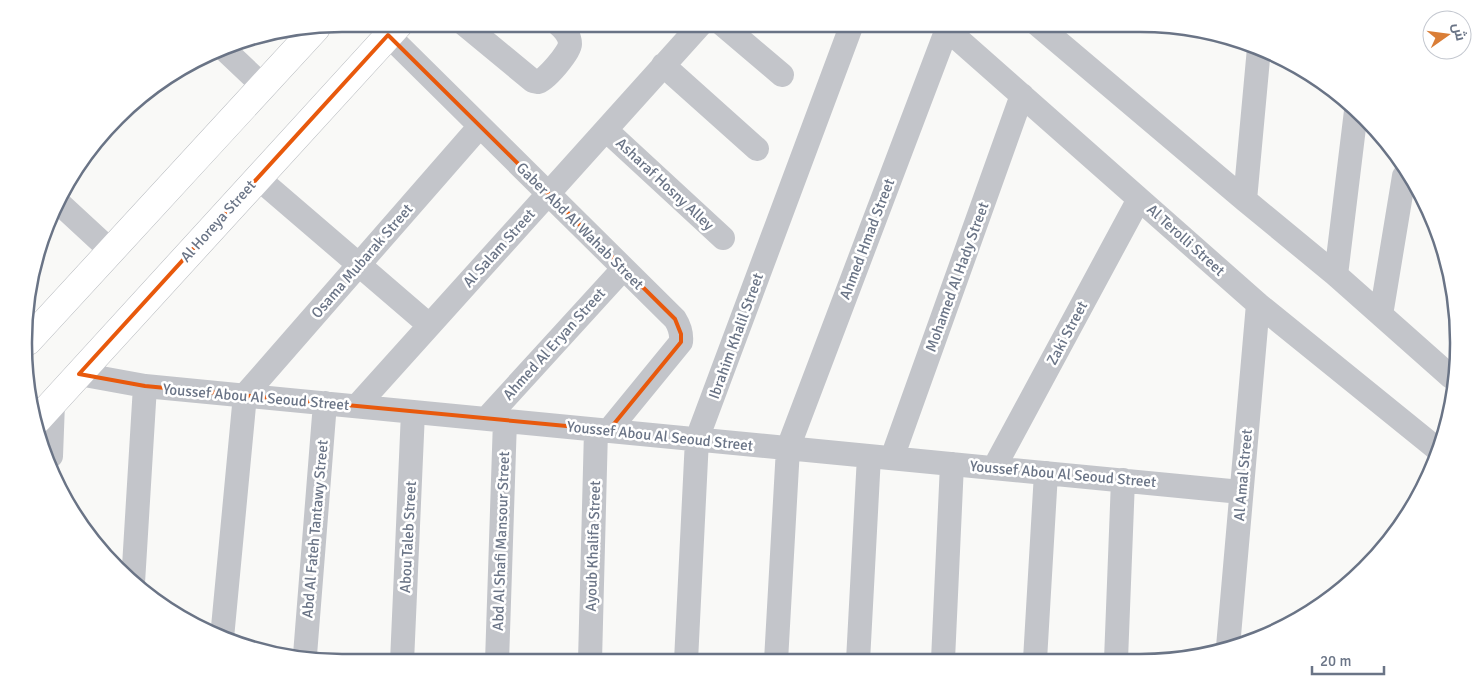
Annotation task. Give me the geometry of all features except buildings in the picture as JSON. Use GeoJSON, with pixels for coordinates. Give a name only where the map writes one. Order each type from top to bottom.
{"type":"FeatureCollection","features":[{"type":"Feature","properties":{"kind":"main road","name":"Al Horeya Street"},"geometry":{"type":"LineString","coordinates":[[46,411],[391,32]]}},
{"type":"Feature","properties":{"kind":"main road"},"geometry":{"type":"LineString","coordinates":[[32,336],[310,34]]}},
{"type":"Feature","properties":{"kind":"street","name":"Gaber Abd Al Wahab Street"},"geometry":{"type":"LineString","coordinates":[[395,32],[480,126],[680,326],[681,342],[603,430]]}},
{"type":"Feature","properties":{"kind":"street"},"geometry":{"type":"LineString","coordinates":[[474,32],[533,81],[538,82],[545,79],[569,49],[570,42],[565,32]]}},
{"type":"Feature","properties":{"kind":"street","name":"Al Salam Street"},"geometry":{"type":"LineString","coordinates":[[357,406],[694,32]]}},
{"type":"Feature","properties":{"kind":"street"},"geometry":{"type":"LineString","coordinates":[[731,32],[782,75]]}},
{"type":"Feature","properties":{"kind":"street","name":"Ibrahim Khalil Street"},"geometry":{"type":"LineString","coordinates":[[686,654],[697,439],[849,32]]}},
{"type":"Feature","properties":{"kind":"street","name":"Ahmed Hmad Street"},"geometry":{"type":"LineString","coordinates":[[776,654],[788,448],[942,32]]}},
{"type":"Feature","properties":{"kind":"street","name":"Al Terolli Street"},"geometry":{"type":"LineString","coordinates":[[951,32],[1258,304],[1432,445]]}},
{"type":"Feature","properties":{"kind":"street"},"geometry":{"type":"LineString","coordinates":[[1046,32],[1336,275],[1448,374]]}},
{"type":"Feature","properties":{"kind":"street"},"geometry":{"type":"LineString","coordinates":[[229,54],[263,86]]}},
{"type":"Feature","properties":{"kind":"street"},"geometry":{"type":"LineString","coordinates":[[1245,200],[1258,56]]}},
{"type":"Feature","properties":{"kind":"street"},"geometry":{"type":"LineString","coordinates":[[663,65],[757,149]]}},
{"type":"Feature","properties":{"kind":"street","name":"Mohamed Al Hady Street"},"geometry":{"type":"LineString","coordinates":[[859,654],[880,457],[1022,95]]}},
{"type":"Feature","properties":{"kind":"street"},"geometry":{"type":"LineString","coordinates":[[1336,275],[1355,120]]}},
{"type":"Feature","properties":{"kind":"street","name":"Osama Mubarak Street"},"geometry":{"type":"LineString","coordinates":[[245,396],[480,126]]}},
{"type":"Feature","properties":{"kind":"street","name":"Asharaf Hosny Alley"},"geometry":{"type":"LineString","coordinates":[[606,130],[723,238]]}},
{"type":"Feature","properties":{"kind":"street"},"geometry":{"type":"LineString","coordinates":[[258,178],[429,325]]}},
{"type":"Feature","properties":{"kind":"street"},"geometry":{"type":"LineString","coordinates":[[1380,314],[1403,180]]}},
{"type":"Feature","properties":{"kind":"street","name":"Zaki Street"},"geometry":{"type":"LineString","coordinates":[[994,468],[1139,199]]}},
{"type":"Feature","properties":{"kind":"street"},"geometry":{"type":"LineString","coordinates":[[64,208],[111,251]]}},
{"type":"Feature","properties":{"kind":"street","name":"Ahmed Al Eryan Street"},"geometry":{"type":"LineString","coordinates":[[495,420],[623,269]]}},
{"type":"Feature","properties":{"kind":"street","name":"Al Amal Street"},"geometry":{"type":"LineString","coordinates":[[1229,640],[1258,304]]}},
{"type":"Feature","properties":{"kind":"street","name":"Youssef Abou Al Seoud Street"},"geometry":{"type":"LineString","coordinates":[[79,374],[145,386],[1241,492]]}},
{"type":"Feature","properties":{"kind":"street"},"geometry":{"type":"LineString","coordinates":[[134,572],[145,386]]}},
{"type":"Feature","properties":{"kind":"street"},"geometry":{"type":"LineString","coordinates":[[223,629],[245,396]]}},
{"type":"Feature","properties":{"kind":"street","name":"Abd Al Fateh Tantawy Street"},"geometry":{"type":"LineString","coordinates":[[305,651],[325,403]]}},
{"type":"Feature","properties":{"kind":"street"},"geometry":{"type":"LineString","coordinates":[[46,411],[50,445]]}},
{"type":"Feature","properties":{"kind":"street","name":"Abou Taleb Street"},"geometry":{"type":"LineString","coordinates":[[402,654],[413,412]]}},
{"type":"Feature","properties":{"kind":"street","name":"Abd Al Shafi Mansour Street"},"geometry":{"type":"LineString","coordinates":[[495,420],[497,654]]}},
{"type":"Feature","properties":{"kind":"street","name":"Ayoub Khalifa Street"},"geometry":{"type":"LineString","coordinates":[[590,654],[603,430]]}},
{"type":"Feature","properties":{"kind":"street"},"geometry":{"type":"LineString","coordinates":[[943,654],[952,464]]}},
{"type":"Feature","properties":{"kind":"street"},"geometry":{"type":"LineString","coordinates":[[1035,654],[1046,473]]}},
{"type":"Feature","properties":{"kind":"street"},"geometry":{"type":"LineString","coordinates":[[1116,654],[1123,480]]}},
{"type":"Feature","properties":{"kind":"highlighted area"},"geometry":{"type":"Polygon","coordinates":[[[388,35],[675,319],[681,334],[681,342],[609,430],[145,386],[79,374],[388,35]]]}}]}
